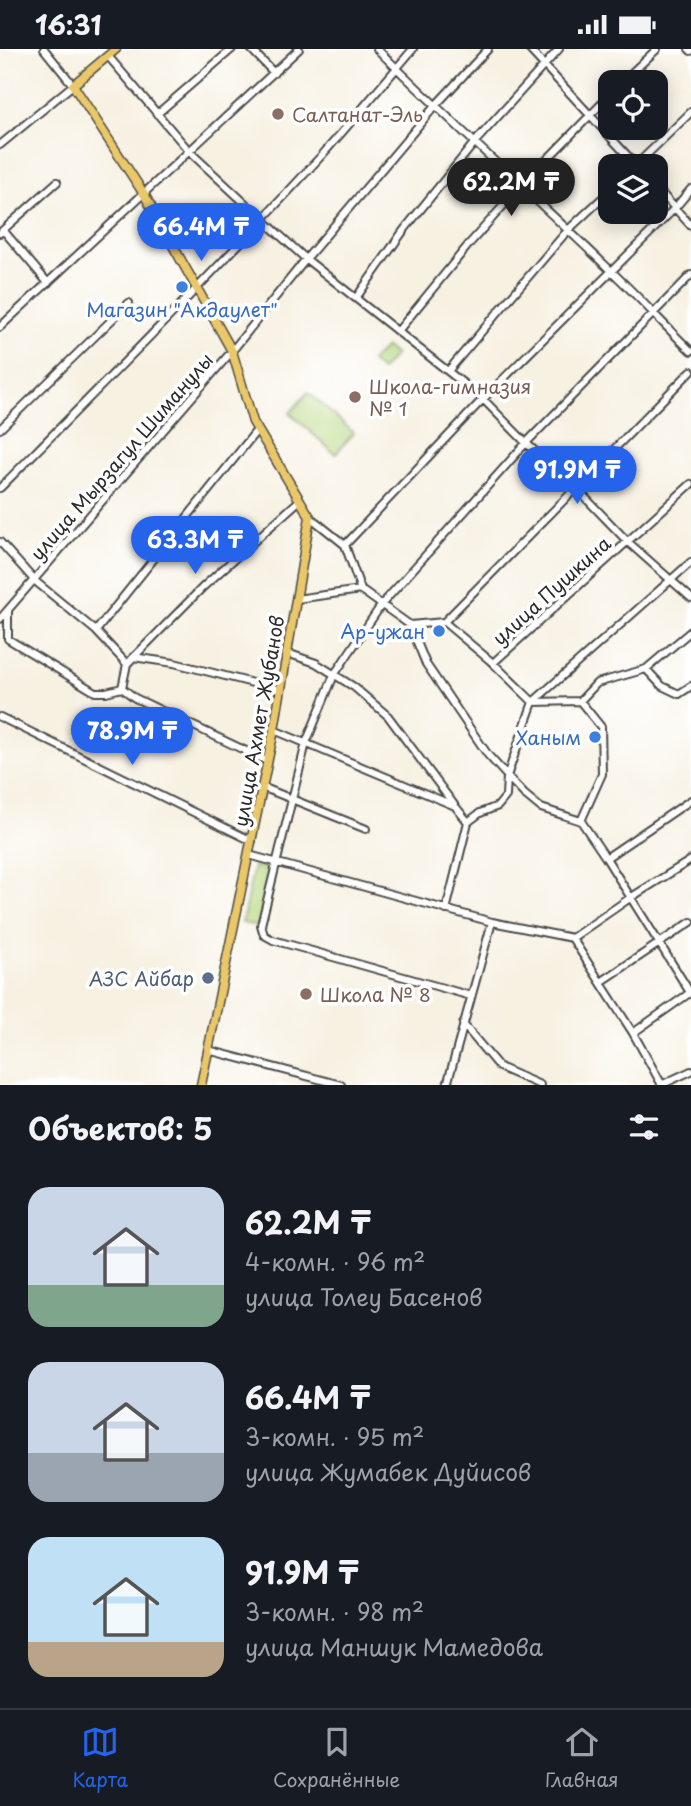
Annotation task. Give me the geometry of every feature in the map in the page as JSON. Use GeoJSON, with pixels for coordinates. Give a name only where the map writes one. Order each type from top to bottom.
{"type":"FeatureCollection","features":[{"type":"Feature","properties":{"kind":"main road"},"geometry":{"type":"LineString","coordinates":[[116,49],[73,85],[144,194],[232,351],[253,422],[310,517]]}},
{"type":"Feature","properties":{"kind":"main road","name":"улица Ахмет Жубанов"},"geometry":{"type":"LineString","coordinates":[[201,1085],[274,730],[310,517]]}},
{"type":"Feature","properties":{"kind":"street"},"geometry":{"type":"LineString","coordinates":[[0,145],[73,85],[44,49]]}},
{"type":"Feature","properties":{"kind":"street"},"geometry":{"type":"LineString","coordinates":[[157,114],[232,49]]}},
{"type":"Feature","properties":{"kind":"street"},"geometry":{"type":"LineString","coordinates":[[251,49],[274,73]]}},
{"type":"Feature","properties":{"kind":"street"},"geometry":{"type":"LineString","coordinates":[[0,327],[299,49]]}},
{"type":"Feature","properties":{"kind":"street"},"geometry":{"type":"LineString","coordinates":[[377,49],[611,271],[691,351]]}},
{"type":"Feature","properties":{"kind":"street"},"geometry":{"type":"LineString","coordinates":[[0,488],[262,219],[414,49]]}},
{"type":"Feature","properties":{"kind":"street","name":"улица Мырзагул Шиманулы"},"geometry":{"type":"LineString","coordinates":[[0,619],[232,351],[435,106],[488,49]]}},
{"type":"Feature","properties":{"kind":"street"},"geometry":{"type":"LineString","coordinates":[[529,49],[625,154]]}},
{"type":"Feature","properties":{"kind":"street"},"geometry":{"type":"LineString","coordinates":[[356,298],[404,230],[475,142],[559,49]]}},
{"type":"Feature","properties":{"kind":"street"},"geometry":{"type":"LineString","coordinates":[[635,70],[657,49]]}},
{"type":"Feature","properties":{"kind":"street"},"geometry":{"type":"LineString","coordinates":[[108,56],[190,152],[262,219],[306,259],[484,399],[628,542],[691,598]]}},
{"type":"Feature","properties":{"kind":"street"},"geometry":{"type":"LineString","coordinates":[[398,331],[470,243],[598,106]]}},
{"type":"Feature","properties":{"kind":"street"},"geometry":{"type":"LineString","coordinates":[[648,154],[691,111]]}},
{"type":"Feature","properties":{"kind":"street"},"geometry":{"type":"LineString","coordinates":[[48,283],[1,232],[57,182]]}},
{"type":"Feature","properties":{"kind":"street"},"geometry":{"type":"LineString","coordinates":[[345,545],[691,189]]}},
{"type":"Feature","properties":{"kind":"street"},"geometry":{"type":"LineString","coordinates":[[668,200],[691,226]]}},
{"type":"Feature","properties":{"kind":"street"},"geometry":{"type":"LineString","coordinates":[[448,371],[568,230],[598,202]]}},
{"type":"Feature","properties":{"kind":"street"},"geometry":{"type":"LineString","coordinates":[[471,996],[273,940],[264,935],[261,925],[306,743],[334,674],[382,604],[526,443],[691,275]]}},
{"type":"Feature","properties":{"kind":"street"},"geometry":{"type":"LineString","coordinates":[[0,429],[130,303]]}},
{"type":"Feature","properties":{"kind":"street"},"geometry":{"type":"LineString","coordinates":[[410,625],[444,622],[691,371]]}},
{"type":"Feature","properties":{"kind":"street"},"geometry":{"type":"LineString","coordinates":[[96,631],[257,430]]}},
{"type":"Feature","properties":{"kind":"street","name":"улица Пушкина"},"geometry":{"type":"LineString","coordinates":[[493,663],[691,484]]}},
{"type":"Feature","properties":{"kind":"street"},"geometry":{"type":"LineString","coordinates":[[122,688],[127,664],[133,657],[203,587],[300,500]]}},
{"type":"Feature","properties":{"kind":"street"},"geometry":{"type":"LineString","coordinates":[[310,517],[345,545],[361,590],[410,625],[426,664],[488,755],[524,794],[541,808],[581,821],[691,993],[633,1033]]}},
{"type":"Feature","properties":{"kind":"street"},"geometry":{"type":"LineString","coordinates":[[0,541],[34,581],[96,631],[127,664]]}},
{"type":"Feature","properties":{"kind":"street"},"geometry":{"type":"LineString","coordinates":[[446,910],[468,822],[480,813],[498,806],[506,796],[507,776],[533,702],[691,562]]}},
{"type":"Feature","properties":{"kind":"street"},"geometry":{"type":"LineString","coordinates":[[296,599],[361,590]]}},
{"type":"Feature","properties":{"kind":"street"},"geometry":{"type":"LineString","coordinates":[[8,611],[8,639],[95,692],[122,688]]}},
{"type":"Feature","properties":{"kind":"street"},"geometry":{"type":"LineString","coordinates":[[444,622],[493,663],[533,702],[580,701],[597,683],[646,669],[691,631]]}},
{"type":"Feature","properties":{"kind":"street"},"geometry":{"type":"LineString","coordinates":[[286,653],[316,663],[334,674],[388,716],[468,822]]}},
{"type":"Feature","properties":{"kind":"street"},"geometry":{"type":"LineString","coordinates":[[133,657],[174,663],[280,690]]}},
{"type":"Feature","properties":{"kind":"street"},"geometry":{"type":"LineString","coordinates":[[646,669],[662,686],[679,694],[691,686]]}},
{"type":"Feature","properties":{"kind":"street"},"geometry":{"type":"LineString","coordinates":[[122,688],[135,698],[267,761]]}},
{"type":"Feature","properties":{"kind":"street"},"geometry":{"type":"LineString","coordinates":[[580,701],[601,727],[602,774],[581,821]]}},
{"type":"Feature","properties":{"kind":"street"},"geometry":{"type":"LineString","coordinates":[[0,717],[252,841]]}},
{"type":"Feature","properties":{"kind":"street"},"geometry":{"type":"LineString","coordinates":[[274,730],[455,806]]}},
{"type":"Feature","properties":{"kind":"street"},"geometry":{"type":"LineString","coordinates":[[262,787],[366,828]]}},
{"type":"Feature","properties":{"kind":"street"},"geometry":{"type":"LineString","coordinates":[[606,859],[691,800]]}},
{"type":"Feature","properties":{"kind":"street"},"geometry":{"type":"LineString","coordinates":[[249,855],[492,922],[572,938],[633,1033],[662,1085],[691,1071]]}},
{"type":"Feature","properties":{"kind":"street"},"geometry":{"type":"LineString","coordinates":[[572,938],[691,860]]}},
{"type":"Feature","properties":{"kind":"street"},"geometry":{"type":"LineString","coordinates":[[447,1085],[492,922]]}},
{"type":"Feature","properties":{"kind":"street"},"geometry":{"type":"LineString","coordinates":[[601,982],[691,922]]}},
{"type":"Feature","properties":{"kind":"street"},"geometry":{"type":"LineString","coordinates":[[463,1024],[499,1067],[540,1085]]}},
{"type":"Feature","properties":{"kind":"street"},"geometry":{"type":"LineString","coordinates":[[208,1050],[341,1085]]}},
{"type":"Feature","properties":{"kind":"green space"},"geometry":{"type":"Polygon","coordinates":[[[385,347],[395,355],[381,371],[371,362],[385,347]]]}},
{"type":"Feature","properties":{"kind":"green space"},"geometry":{"type":"Polygon","coordinates":[[[308,392],[354,433],[335,454],[290,413],[308,392]]]}},
{"type":"Feature","properties":{"kind":"green space"},"geometry":{"type":"Polygon","coordinates":[[[254,866],[270,869],[258,926],[242,923],[254,866]]]}},
{"type":"Feature","properties":{"kind":"place","name":"Салтанат-Эль"},"geometry":{"type":"Point","coordinates":[278,114]}},
{"type":"Feature","properties":{"kind":"place","name":"Магазин \"Акдаулет\""},"geometry":{"type":"Point","coordinates":[182,287]}},
{"type":"Feature","properties":{"kind":"place","name":"Школа-гимназия № 1"},"geometry":{"type":"Point","coordinates":[355,397]}},
{"type":"Feature","properties":{"kind":"place","name":"Ар-ужан"},"geometry":{"type":"Point","coordinates":[439,631]}},
{"type":"Feature","properties":{"kind":"place","name":"Ханым"},"geometry":{"type":"Point","coordinates":[595,737]}},
{"type":"Feature","properties":{"kind":"place","name":"АЗС Айбар"},"geometry":{"type":"Point","coordinates":[208,978]}},
{"type":"Feature","properties":{"kind":"place","name":"Школа № 8"},"geometry":{"type":"Point","coordinates":[306,994]}}]}
